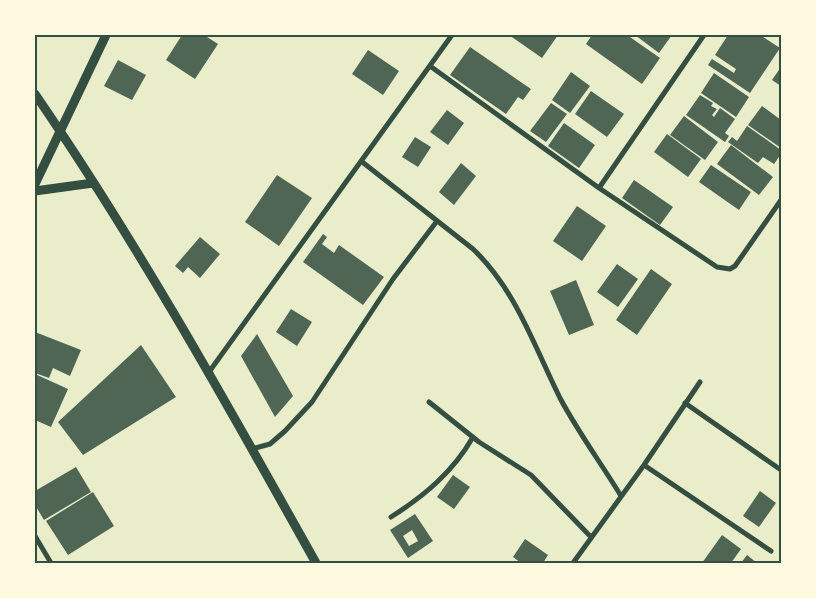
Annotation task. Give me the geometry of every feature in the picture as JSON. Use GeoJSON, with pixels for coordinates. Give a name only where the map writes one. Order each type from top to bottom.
{"type":"FeatureCollection","features":[{"type":"Feature","properties":{"kind":"street"},"geometry":{"type":"LineString","coordinates":[[35,184],[106,35]]}},
{"type":"Feature","properties":{"kind":"street"},"geometry":{"type":"LineString","coordinates":[[209,372],[452,35]]}},
{"type":"Feature","properties":{"kind":"street"},"geometry":{"type":"LineString","coordinates":[[599,188],[704,35]]}},
{"type":"Feature","properties":{"kind":"street"},"geometry":{"type":"LineString","coordinates":[[430,66],[599,188],[717,267],[730,269],[735,266],[781,200]]}},
{"type":"Feature","properties":{"kind":"street"},"geometry":{"type":"LineString","coordinates":[[35,94],[60,130],[186,332],[316,563]]}},
{"type":"Feature","properties":{"kind":"street"},"geometry":{"type":"LineString","coordinates":[[361,161],[489,264],[514,302],[561,400],[622,496]]}},
{"type":"Feature","properties":{"kind":"street"},"geometry":{"type":"LineString","coordinates":[[35,191],[93,183]]}},
{"type":"Feature","properties":{"kind":"street"},"geometry":{"type":"LineString","coordinates":[[252,450],[270,444],[285,432],[312,402],[392,279],[437,222]]}},
{"type":"Feature","properties":{"kind":"street"},"geometry":{"type":"LineString","coordinates":[[572,563],[644,465],[700,382]]}},
{"type":"Feature","properties":{"kind":"street"},"geometry":{"type":"LineString","coordinates":[[430,402],[473,437],[531,475],[591,538]]}},
{"type":"Feature","properties":{"kind":"street"},"geometry":{"type":"LineString","coordinates":[[684,404],[781,470]]}},
{"type":"Feature","properties":{"kind":"street"},"geometry":{"type":"LineString","coordinates":[[390,517],[416,501],[438,481],[464,453],[473,437]]}},
{"type":"Feature","properties":{"kind":"street"},"geometry":{"type":"LineString","coordinates":[[644,465],[771,551]]}},
{"type":"Feature","properties":{"kind":"street"},"geometry":{"type":"LineString","coordinates":[[35,536],[51,563]]}},
{"type":"Feature","properties":{"kind":"building"},"geometry":{"type":"Polygon","coordinates":[[[182,35],[204,35],[218,44],[195,79],[166,60],[182,35]]]}},
{"type":"Feature","properties":{"kind":"building"},"geometry":{"type":"Polygon","coordinates":[[[509,35],[558,35],[542,58],[509,35]]]}},
{"type":"Feature","properties":{"kind":"building"},"geometry":{"type":"Polygon","coordinates":[[[592,35],[627,35],[660,58],[642,84],[586,44],[592,35]]]}},
{"type":"Feature","properties":{"kind":"building"},"geometry":{"type":"Polygon","coordinates":[[[635,35],[672,35],[659,53],[635,35]]]}},
{"type":"Feature","properties":{"kind":"building"},"geometry":{"type":"Polygon","coordinates":[[[728,35],[760,35],[780,48],[750,93],[708,65],[712,59],[734,73],[736,69],[715,55],[728,35]]]}},
{"type":"Feature","properties":{"kind":"building"},"geometry":{"type":"Polygon","coordinates":[[[470,47],[531,89],[523,100],[518,97],[506,114],[450,75],[470,47]]]}},
{"type":"Feature","properties":{"kind":"building"},"geometry":{"type":"Polygon","coordinates":[[[368,50],[399,71],[383,95],[352,74],[368,50]]]}},
{"type":"Feature","properties":{"kind":"building"},"geometry":{"type":"Polygon","coordinates":[[[118,60],[146,75],[132,100],[104,86],[118,60]]]}},
{"type":"Feature","properties":{"kind":"building"},"geometry":{"type":"Polygon","coordinates":[[[781,67],[781,86],[772,80],[781,67]]]}},
{"type":"Feature","properties":{"kind":"building"},"geometry":{"type":"Polygon","coordinates":[[[571,72],[590,86],[570,113],[552,100],[571,72]]]}},
{"type":"Feature","properties":{"kind":"building"},"geometry":{"type":"Polygon","coordinates":[[[714,73],[749,97],[736,117],[701,93],[714,73]]]}},
{"type":"Feature","properties":{"kind":"building"},"geometry":{"type":"Polygon","coordinates":[[[591,91],[624,114],[607,137],[575,114],[591,91]]]}},
{"type":"Feature","properties":{"kind":"building"},"geometry":{"type":"Polygon","coordinates":[[[700,95],[713,103],[711,106],[717,109],[712,115],[714,117],[720,108],[735,119],[725,133],[729,136],[725,142],[686,115],[700,95]]]}},
{"type":"Feature","properties":{"kind":"building"},"geometry":{"type":"Polygon","coordinates":[[[551,103],[567,114],[546,142],[530,131],[551,103]]]}},
{"type":"Feature","properties":{"kind":"building"},"geometry":{"type":"Polygon","coordinates":[[[762,106],[781,120],[781,148],[748,125],[762,106]]]}},
{"type":"Feature","properties":{"kind":"building"},"geometry":{"type":"Polygon","coordinates":[[[447,110],[464,123],[448,145],[430,132],[447,110]]]}},
{"type":"Feature","properties":{"kind":"building"},"geometry":{"type":"Polygon","coordinates":[[[684,116],[718,142],[705,160],[670,135],[684,116]]]}},
{"type":"Feature","properties":{"kind":"building"},"geometry":{"type":"Polygon","coordinates":[[[564,123],[595,145],[579,168],[548,146],[564,123]]]}},
{"type":"Feature","properties":{"kind":"building"},"geometry":{"type":"Polygon","coordinates":[[[747,126],[781,150],[781,154],[774,164],[763,157],[758,163],[728,142],[732,137],[737,141],[747,126]]]}},
{"type":"Feature","properties":{"kind":"building"},"geometry":{"type":"Polygon","coordinates":[[[667,134],[701,159],[688,177],[654,152],[667,134]]]}},
{"type":"Feature","properties":{"kind":"building"},"geometry":{"type":"Polygon","coordinates":[[[415,137],[431,147],[418,167],[402,157],[415,137]]]}},
{"type":"Feature","properties":{"kind":"building"},"geometry":{"type":"Polygon","coordinates":[[[731,145],[773,177],[759,195],[717,164],[731,145]]]}},
{"type":"Feature","properties":{"kind":"building"},"geometry":{"type":"Polygon","coordinates":[[[461,163],[476,176],[454,205],[439,192],[461,163]]]}},
{"type":"Feature","properties":{"kind":"building"},"geometry":{"type":"Polygon","coordinates":[[[711,165],[751,192],[739,210],[699,182],[711,165]]]}},
{"type":"Feature","properties":{"kind":"building"},"geometry":{"type":"Polygon","coordinates":[[[277,175],[312,198],[279,246],[245,222],[277,175]]]}},
{"type":"Feature","properties":{"kind":"building"},"geometry":{"type":"Polygon","coordinates":[[[634,180],[673,207],[660,225],[622,198],[634,180]]]}},
{"type":"Feature","properties":{"kind":"building"},"geometry":{"type":"Polygon","coordinates":[[[577,206],[606,226],[582,261],[553,241],[577,206]]]}},
{"type":"Feature","properties":{"kind":"building"},"geometry":{"type":"Polygon","coordinates":[[[323,234],[327,237],[322,244],[334,253],[339,245],[384,277],[363,305],[303,262],[323,234]]]}},
{"type":"Feature","properties":{"kind":"building"},"geometry":{"type":"Polygon","coordinates":[[[200,237],[220,254],[200,278],[188,267],[183,273],[175,266],[200,237]]]}},
{"type":"Feature","properties":{"kind":"building"},"geometry":{"type":"Polygon","coordinates":[[[617,264],[638,279],[618,307],[597,292],[617,264]]]}},
{"type":"Feature","properties":{"kind":"building"},"geometry":{"type":"Polygon","coordinates":[[[651,269],[672,284],[637,335],[616,320],[651,269]]]}},
{"type":"Feature","properties":{"kind":"building"},"geometry":{"type":"Polygon","coordinates":[[[576,280],[594,325],[569,335],[550,291],[576,280]]]}},
{"type":"Feature","properties":{"kind":"building"},"geometry":{"type":"Polygon","coordinates":[[[291,309],[312,322],[297,346],[276,332],[291,309]]]}},
{"type":"Feature","properties":{"kind":"building"},"geometry":{"type":"Polygon","coordinates":[[[35,332],[81,350],[70,376],[53,368],[49,378],[35,373],[35,332]]]}},
{"type":"Feature","properties":{"kind":"building"},"geometry":{"type":"Polygon","coordinates":[[[257,334],[293,396],[275,417],[241,356],[257,334]]]}},
{"type":"Feature","properties":{"kind":"building"},"geometry":{"type":"Polygon","coordinates":[[[141,345],[176,397],[83,455],[58,422],[141,345]]]}},
{"type":"Feature","properties":{"kind":"building"},"geometry":{"type":"Polygon","coordinates":[[[35,374],[68,389],[51,427],[35,420],[35,374]]]}},
{"type":"Feature","properties":{"kind":"building"},"geometry":{"type":"Polygon","coordinates":[[[76,467],[91,492],[44,520],[35,505],[35,491],[76,467]]]}},
{"type":"Feature","properties":{"kind":"building"},"geometry":{"type":"Polygon","coordinates":[[[453,475],[470,487],[454,509],[437,497],[453,475]]]}},
{"type":"Feature","properties":{"kind":"building"},"geometry":{"type":"Polygon","coordinates":[[[760,491],[776,503],[759,527],[743,516],[760,491]]]}},
{"type":"Feature","properties":{"kind":"building"},"geometry":{"type":"Polygon","coordinates":[[[93,492],[114,526],[68,555],[46,521],[93,492]]]}},
{"type":"Feature","properties":{"kind":"building"},"geometry":{"type":"Polygon","coordinates":[[[415,514],[433,541],[408,558],[390,530],[415,514]],[[412,530],[403,536],[409,546],[418,541],[412,530]]]}},
{"type":"Feature","properties":{"kind":"building"},"geometry":{"type":"Polygon","coordinates":[[[722,535],[741,549],[731,563],[702,563],[722,535]]]}},
{"type":"Feature","properties":{"kind":"building"},"geometry":{"type":"Polygon","coordinates":[[[525,539],[548,555],[543,563],[521,563],[513,557],[525,539]]]}},
{"type":"Feature","properties":{"kind":"building"},"geometry":{"type":"Polygon","coordinates":[[[747,555],[757,563],[741,563],[747,555]]]}}]}
